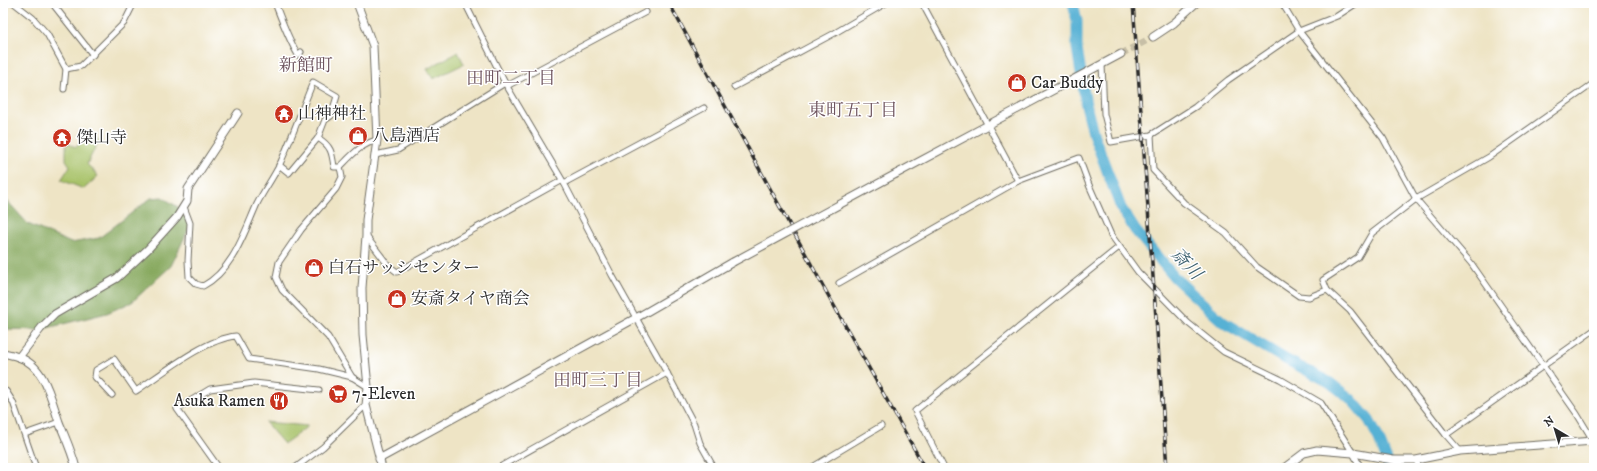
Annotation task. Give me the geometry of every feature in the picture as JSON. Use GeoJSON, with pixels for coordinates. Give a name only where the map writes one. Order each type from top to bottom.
{"type":"FeatureCollection","features":[{"type":"Feature","properties":{"kind":"street"},"geometry":{"type":"LineString","coordinates":[[14,3],[33,18],[47,34],[66,70],[64,89]]}},
{"type":"Feature","properties":{"kind":"street"},"geometry":{"type":"LineString","coordinates":[[52,3],[93,55]]}},
{"type":"Feature","properties":{"kind":"street"},"geometry":{"type":"LineString","coordinates":[[66,70],[81,66],[93,55],[124,23],[134,3]]}},
{"type":"Feature","properties":{"kind":"street"},"geometry":{"type":"LineString","coordinates":[[275,3],[286,29],[286,34],[298,55],[301,52]]}},
{"type":"Feature","properties":{"kind":"street"},"geometry":{"type":"LineString","coordinates":[[357,3],[374,46],[377,140],[366,220],[362,288],[363,334],[368,387],[366,405],[382,468]]}},
{"type":"Feature","properties":{"kind":"street"},"geometry":{"type":"LineString","coordinates":[[465,3],[506,84],[563,182],[612,275],[667,373],[694,424],[700,443],[714,468]]}},
{"type":"Feature","properties":{"kind":"street"},"geometry":{"type":"LineString","coordinates":[[734,87],[833,34],[886,3]]}},
{"type":"Feature","properties":{"kind":"street"},"geometry":{"type":"LineString","coordinates":[[922,3],[1018,181]]}},
{"type":"Feature","properties":{"kind":"street"},"geometry":{"type":"LineString","coordinates":[[1153,37],[1174,23],[1196,3]]}},
{"type":"Feature","properties":{"kind":"street"},"geometry":{"type":"LineString","coordinates":[[1282,3],[1299,31],[1383,138],[1416,199],[1471,262],[1578,414],[1594,441],[1460,451],[1416,460],[1393,460],[1317,450],[1304,453],[1284,468]]}},
{"type":"Feature","properties":{"kind":"street"},"geometry":{"type":"LineString","coordinates":[[1100,65],[1104,114],[1111,142],[1151,135],[1195,107],[1228,80],[1299,31],[1337,16],[1357,3]]}},
{"type":"Feature","properties":{"kind":"street"},"geometry":{"type":"LineString","coordinates":[[375,155],[398,150],[506,84],[646,12]]}},
{"type":"Feature","properties":{"kind":"street"},"geometry":{"type":"LineString","coordinates":[[379,459],[636,318],[733,262],[987,124],[1052,92],[1121,54]]}},
{"type":"Feature","properties":{"kind":"street"},"geometry":{"type":"LineString","coordinates":[[184,207],[190,222],[188,261],[189,277],[196,284],[203,286],[212,282],[236,251],[258,203],[280,165],[313,82],[337,96],[331,116],[325,120],[318,138],[289,173],[280,165]]}},
{"type":"Feature","properties":{"kind":"street"},"geometry":{"type":"LineString","coordinates":[[1460,451],[1350,312],[1326,290],[1323,280],[1358,257],[1372,233],[1416,199],[1488,157],[1594,83]]}},
{"type":"Feature","properties":{"kind":"street"},"geometry":{"type":"LineString","coordinates":[[366,236],[388,266],[397,272],[704,108]]}},
{"type":"Feature","properties":{"kind":"street"},"geometry":{"type":"LineString","coordinates":[[19,357],[42,327],[55,314],[117,278],[165,232],[184,207],[187,201],[188,189],[238,113]]}},
{"type":"Feature","properties":{"kind":"street"},"geometry":{"type":"LineString","coordinates":[[1151,135],[1154,170],[1184,203],[1226,233],[1257,267],[1299,296],[1309,297],[1326,290]]}},
{"type":"Feature","properties":{"kind":"street"},"geometry":{"type":"LineString","coordinates":[[318,138],[327,143],[332,154],[334,166],[340,167]]}},
{"type":"Feature","properties":{"kind":"street"},"geometry":{"type":"LineString","coordinates":[[340,167],[357,150],[368,142],[377,140]]}},
{"type":"Feature","properties":{"kind":"street"},"geometry":{"type":"LineString","coordinates":[[839,283],[1018,181],[1079,158],[1108,228],[1119,247],[1138,272],[1180,316],[1224,352],[1280,379],[1321,403],[1329,417],[1356,454],[1361,468]]}},
{"type":"Feature","properties":{"kind":"street"},"geometry":{"type":"LineString","coordinates":[[340,167],[342,177],[336,189],[290,245],[279,262],[276,277],[282,290],[328,337],[352,377]]}},
{"type":"Feature","properties":{"kind":"street"},"geometry":{"type":"LineString","coordinates":[[944,468],[915,412],[1119,247]]}},
{"type":"Feature","properties":{"kind":"street"},"geometry":{"type":"LineString","coordinates":[[1446,435],[1594,330]]}},
{"type":"Feature","properties":{"kind":"street"},"geometry":{"type":"LineString","coordinates":[[112,395],[95,377],[96,370],[114,359],[136,391],[197,351],[226,337],[236,336],[249,359],[319,369],[352,377],[368,387]]}},
{"type":"Feature","properties":{"kind":"street"},"geometry":{"type":"LineString","coordinates":[[3,353],[19,357],[31,364],[39,373],[49,391],[59,422],[72,452],[76,468]]}},
{"type":"Feature","properties":{"kind":"street"},"geometry":{"type":"LineString","coordinates":[[498,468],[667,373]]}},
{"type":"Feature","properties":{"kind":"street"},"geometry":{"type":"LineString","coordinates":[[219,468],[177,409],[210,388],[254,383],[319,390]]}},
{"type":"Feature","properties":{"kind":"street"},"geometry":{"type":"LineString","coordinates":[[3,390],[6,391],[13,402],[36,468]]}},
{"type":"Feature","properties":{"kind":"street"},"geometry":{"type":"LineString","coordinates":[[295,468],[323,447],[366,405]]}},
{"type":"Feature","properties":{"kind":"street"},"geometry":{"type":"LineString","coordinates":[[25,434],[59,422]]}},
{"type":"Feature","properties":{"kind":"street"},"geometry":{"type":"LineString","coordinates":[[811,468],[881,426]]}},
{"type":"Feature","properties":{"kind":"street"},"geometry":{"type":"LineString","coordinates":[[1393,460],[1400,464],[1401,468]]}},
{"type":"Feature","properties":{"kind":"street"},"geometry":{"type":"LineString","coordinates":[[1416,460],[1419,468]]}},
{"type":"Feature","properties":{"kind":"green space"},"geometry":{"type":"Polygon","coordinates":[[[458,52],[464,64],[433,79],[427,69],[458,52]]]}},
{"type":"Feature","properties":{"kind":"green space"},"geometry":{"type":"Polygon","coordinates":[[[90,135],[99,140],[87,164],[98,176],[84,189],[61,180],[70,166],[66,160],[66,143],[76,147],[90,135]]]}},
{"type":"Feature","properties":{"kind":"green space"},"geometry":{"type":"Polygon","coordinates":[[[3,196],[28,224],[71,243],[99,238],[151,198],[162,197],[178,207],[191,224],[171,266],[132,302],[107,313],[39,330],[3,329],[3,196]]]}},
{"type":"Feature","properties":{"kind":"green space"},"geometry":{"type":"Polygon","coordinates":[[[265,422],[308,426],[284,444],[265,422]]]}},
{"type":"Feature","properties":{"kind":"waterway","name":"斎川"},"geometry":{"type":"LineString","coordinates":[[1073,3],[1077,21],[1077,48],[1086,105],[1094,136],[1121,208],[1135,230],[1175,278],[1223,322],[1285,359],[1329,382],[1351,399],[1369,420],[1378,437],[1390,468]]}},
{"type":"Feature","properties":{"kind":"tunnel"},"geometry":{"type":"LineString","coordinates":[[1121,54],[1153,37]]}},
{"type":"Feature","properties":{"kind":"railway"},"geometry":{"type":"LineString","coordinates":[[669,3],[823,286],[925,468]]}},
{"type":"Feature","properties":{"kind":"railway"},"geometry":{"type":"LineString","coordinates":[[1133,3],[1167,468]]}},
{"type":"Feature","properties":{"kind":"place","name":"Car Buddy"},"geometry":{"type":"Point","coordinates":[1017,83]}},
{"type":"Feature","properties":{"kind":"place","name":"山神神社"},"geometry":{"type":"Point","coordinates":[284,114]}},
{"type":"Feature","properties":{"kind":"place","name":"八島酒店"},"geometry":{"type":"Point","coordinates":[358,136]}},
{"type":"Feature","properties":{"kind":"place","name":"傑山寺"},"geometry":{"type":"Point","coordinates":[62,138]}},
{"type":"Feature","properties":{"kind":"place","name":"白石サッシセンター"},"geometry":{"type":"Point","coordinates":[314,268]}},
{"type":"Feature","properties":{"kind":"place","name":"安斎タイヤ商会"},"geometry":{"type":"Point","coordinates":[397,299]}},
{"type":"Feature","properties":{"kind":"place","name":"7-Eleven"},"geometry":{"type":"Point","coordinates":[338,394]}},
{"type":"Feature","properties":{"kind":"place","name":"Asuka Ramen"},"geometry":{"type":"Point","coordinates":[279,401]}},
{"type":"Feature","properties":{"kind":"district","name":"新館町"},"geometry":{"type":"Point","coordinates":[306,66]}},
{"type":"Feature","properties":{"kind":"district","name":"田町二丁目"},"geometry":{"type":"Point","coordinates":[511,79]}},
{"type":"Feature","properties":{"kind":"district","name":"東町五丁目"},"geometry":{"type":"Point","coordinates":[853,111]}},
{"type":"Feature","properties":{"kind":"district","name":"田町三丁目"},"geometry":{"type":"Point","coordinates":[598,381]}}]}
